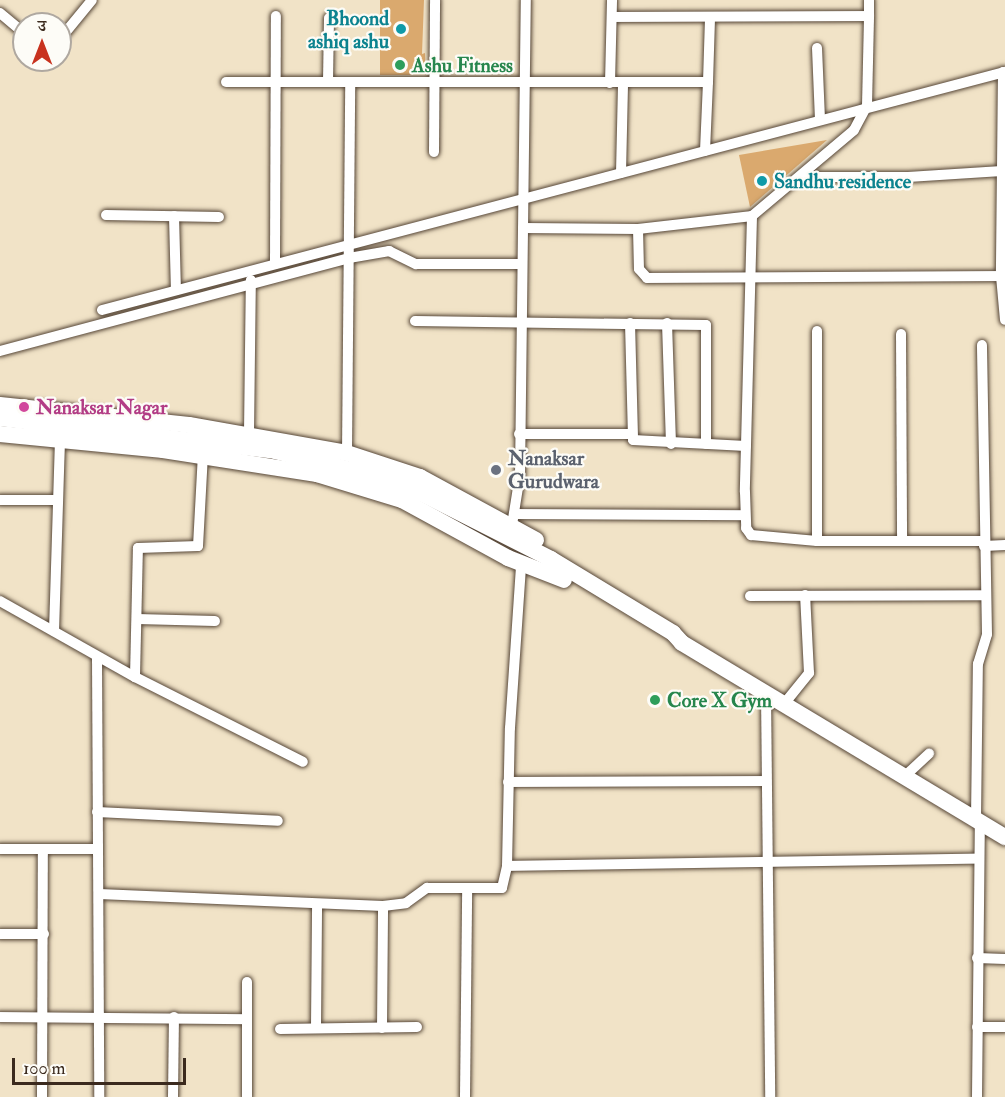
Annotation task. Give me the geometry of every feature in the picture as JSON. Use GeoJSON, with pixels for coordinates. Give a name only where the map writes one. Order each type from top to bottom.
{"type":"FeatureCollection","features":[{"type":"Feature","properties":{"kind":"main road"},"geometry":{"type":"LineString","coordinates":[[0,405],[249,433],[347,453],[420,477],[512,526]]}},
{"type":"Feature","properties":{"kind":"main road"},"geometry":{"type":"LineString","coordinates":[[0,418],[275,451],[371,475],[512,526]]}},
{"type":"Feature","properties":{"kind":"main road"},"geometry":{"type":"LineString","coordinates":[[0,434],[203,455],[317,474],[402,500],[521,565],[567,575]]}},
{"type":"Feature","properties":{"kind":"main road"},"geometry":{"type":"LineString","coordinates":[[512,526],[514,549],[567,575],[634,615],[668,640],[682,643],[1005,837]]}},
{"type":"Feature","properties":{"kind":"street"},"geometry":{"type":"LineString","coordinates":[[72,24],[92,0]]}},
{"type":"Feature","properties":{"kind":"street"},"geometry":{"type":"LineString","coordinates":[[434,152],[435,0]]}},
{"type":"Feature","properties":{"kind":"street"},"geometry":{"type":"LineString","coordinates":[[526,0],[521,200],[522,322],[519,434],[512,526],[745,515]]}},
{"type":"Feature","properties":{"kind":"street"},"geometry":{"type":"LineString","coordinates":[[610,83],[612,0]]}},
{"type":"Feature","properties":{"kind":"street"},"geometry":{"type":"LineString","coordinates":[[523,228],[638,229],[752,216],[854,130],[867,106],[869,0]]}},
{"type":"Feature","properties":{"kind":"street"},"geometry":{"type":"LineString","coordinates":[[0,13],[12,23]]}},
{"type":"Feature","properties":{"kind":"street"},"geometry":{"type":"LineString","coordinates":[[275,264],[276,16]]}},
{"type":"Feature","properties":{"kind":"street"},"geometry":{"type":"LineString","coordinates":[[612,17],[869,16]]}},
{"type":"Feature","properties":{"kind":"street"},"geometry":{"type":"LineString","coordinates":[[705,152],[710,17]]}},
{"type":"Feature","properties":{"kind":"street"},"geometry":{"type":"LineString","coordinates":[[328,82],[329,18]]}},
{"type":"Feature","properties":{"kind":"street"},"geometry":{"type":"LineString","coordinates":[[817,48],[820,120]]}},
{"type":"Feature","properties":{"kind":"street"},"geometry":{"type":"LineString","coordinates":[[102,310],[621,172],[705,152],[867,106],[1004,72],[1001,276],[1005,320]]}},
{"type":"Feature","properties":{"kind":"street"},"geometry":{"type":"LineString","coordinates":[[226,82],[708,82]]}},
{"type":"Feature","properties":{"kind":"street"},"geometry":{"type":"LineString","coordinates":[[347,453],[350,82]]}},
{"type":"Feature","properties":{"kind":"street"},"geometry":{"type":"LineString","coordinates":[[621,172],[623,83]]}},
{"type":"Feature","properties":{"kind":"street"},"geometry":{"type":"LineString","coordinates":[[801,177],[908,177],[1002,171]]}},
{"type":"Feature","properties":{"kind":"street"},"geometry":{"type":"LineString","coordinates":[[106,215],[219,217]]}},
{"type":"Feature","properties":{"kind":"street"},"geometry":{"type":"LineString","coordinates":[[174,216],[176,290]]}},
{"type":"Feature","properties":{"kind":"street"},"geometry":{"type":"LineString","coordinates":[[752,216],[746,528],[760,539],[1005,545]]}},
{"type":"Feature","properties":{"kind":"street"},"geometry":{"type":"LineString","coordinates":[[638,229],[639,269],[647,278],[1001,276]]}},
{"type":"Feature","properties":{"kind":"street"},"geometry":{"type":"LineString","coordinates":[[0,351],[251,286],[349,258],[395,250],[416,264],[522,264]]}},
{"type":"Feature","properties":{"kind":"street"},"geometry":{"type":"LineString","coordinates":[[249,433],[251,270]]}},
{"type":"Feature","properties":{"kind":"street"},"geometry":{"type":"LineString","coordinates":[[114,307],[117,321]]}},
{"type":"Feature","properties":{"kind":"street"},"geometry":{"type":"LineString","coordinates":[[415,321],[700,322],[708,328],[706,444]]}},
{"type":"Feature","properties":{"kind":"street"},"geometry":{"type":"LineString","coordinates":[[630,323],[632,434],[635,442],[746,446]]}},
{"type":"Feature","properties":{"kind":"street"},"geometry":{"type":"LineString","coordinates":[[667,323],[671,444]]}},
{"type":"Feature","properties":{"kind":"street"},"geometry":{"type":"LineString","coordinates":[[817,330],[818,541]]}},
{"type":"Feature","properties":{"kind":"street"},"geometry":{"type":"LineString","coordinates":[[901,334],[902,541]]}},
{"type":"Feature","properties":{"kind":"street"},"geometry":{"type":"LineString","coordinates":[[977,1097],[978,664],[987,634],[982,345]]}},
{"type":"Feature","properties":{"kind":"street"},"geometry":{"type":"LineString","coordinates":[[519,434],[632,434]]}},
{"type":"Feature","properties":{"kind":"street"},"geometry":{"type":"LineString","coordinates":[[54,631],[60,440]]}},
{"type":"Feature","properties":{"kind":"street"},"geometry":{"type":"LineString","coordinates":[[135,677],[138,548],[193,548],[200,542],[203,455]]}},
{"type":"Feature","properties":{"kind":"street"},"geometry":{"type":"LineString","coordinates":[[0,500],[58,500]]}},
{"type":"Feature","properties":{"kind":"street"},"geometry":{"type":"LineString","coordinates":[[99,894],[383,906],[406,903],[427,888],[502,888],[507,866],[508,782],[521,565]]}},
{"type":"Feature","properties":{"kind":"street"},"geometry":{"type":"LineString","coordinates":[[784,704],[809,673],[805,595]]}},
{"type":"Feature","properties":{"kind":"street"},"geometry":{"type":"LineString","coordinates":[[750,596],[986,595]]}},
{"type":"Feature","properties":{"kind":"street"},"geometry":{"type":"LineString","coordinates":[[0,601],[97,657],[303,762]]}},
{"type":"Feature","properties":{"kind":"street"},"geometry":{"type":"LineString","coordinates":[[137,619],[215,621]]}},
{"type":"Feature","properties":{"kind":"street"},"geometry":{"type":"LineString","coordinates":[[97,657],[99,1097]]}},
{"type":"Feature","properties":{"kind":"street"},"geometry":{"type":"LineString","coordinates":[[766,693],[765,864],[770,1097]]}},
{"type":"Feature","properties":{"kind":"street"},"geometry":{"type":"LineString","coordinates":[[904,776],[928,754]]}},
{"type":"Feature","properties":{"kind":"street"},"geometry":{"type":"LineString","coordinates":[[508,782],[766,781]]}},
{"type":"Feature","properties":{"kind":"street"},"geometry":{"type":"LineString","coordinates":[[97,812],[278,821]]}},
{"type":"Feature","properties":{"kind":"street"},"geometry":{"type":"LineString","coordinates":[[0,849],[98,849]]}},
{"type":"Feature","properties":{"kind":"street"},"geometry":{"type":"LineString","coordinates":[[42,1097],[43,849]]}},
{"type":"Feature","properties":{"kind":"street"},"geometry":{"type":"LineString","coordinates":[[507,866],[765,864],[978,859]]}},
{"type":"Feature","properties":{"kind":"street"},"geometry":{"type":"LineString","coordinates":[[465,1097],[466,889]]}},
{"type":"Feature","properties":{"kind":"street"},"geometry":{"type":"LineString","coordinates":[[316,1028],[317,904]]}},
{"type":"Feature","properties":{"kind":"street"},"geometry":{"type":"LineString","coordinates":[[382,1028],[383,906]]}},
{"type":"Feature","properties":{"kind":"street"},"geometry":{"type":"LineString","coordinates":[[0,934],[44,934]]}},
{"type":"Feature","properties":{"kind":"street"},"geometry":{"type":"LineString","coordinates":[[977,958],[1005,959]]}},
{"type":"Feature","properties":{"kind":"street"},"geometry":{"type":"LineString","coordinates":[[247,982],[247,1097]]}},
{"type":"Feature","properties":{"kind":"street"},"geometry":{"type":"LineString","coordinates":[[0,1017],[247,1019]]}},
{"type":"Feature","properties":{"kind":"street"},"geometry":{"type":"LineString","coordinates":[[173,1097],[174,1017]]}},
{"type":"Feature","properties":{"kind":"street"},"geometry":{"type":"LineString","coordinates":[[977,1027],[1005,1027]]}},
{"type":"Feature","properties":{"kind":"street"},"geometry":{"type":"LineString","coordinates":[[280,1029],[417,1028]]}},
{"type":"Feature","properties":{"kind":"building"},"geometry":{"type":"Polygon","coordinates":[[[380,0],[424,0],[422,54],[425,53],[426,75],[380,75],[380,0]]]}},
{"type":"Feature","properties":{"kind":"building","name":"Sandhu residence"},"geometry":{"type":"Polygon","coordinates":[[[827,140],[750,207],[739,155],[827,140]]]}},
{"type":"Feature","properties":{"kind":"place","name":"Bhoond ashiq ashu"},"geometry":{"type":"Point","coordinates":[401,29]}},
{"type":"Feature","properties":{"kind":"place","name":"Ashu Fitness"},"geometry":{"type":"Point","coordinates":[400,65]}},
{"type":"Feature","properties":{"kind":"place","name":"Sandhu residence"},"geometry":{"type":"Point","coordinates":[762,181]}},
{"type":"Feature","properties":{"kind":"place","name":"Nanaksar Nagar"},"geometry":{"type":"Point","coordinates":[24,407]}},
{"type":"Feature","properties":{"kind":"place","name":"Nanaksar Gurudwara"},"geometry":{"type":"Point","coordinates":[496,470]}},
{"type":"Feature","properties":{"kind":"place","name":"Core X Gym"},"geometry":{"type":"Point","coordinates":[655,700]}}]}
